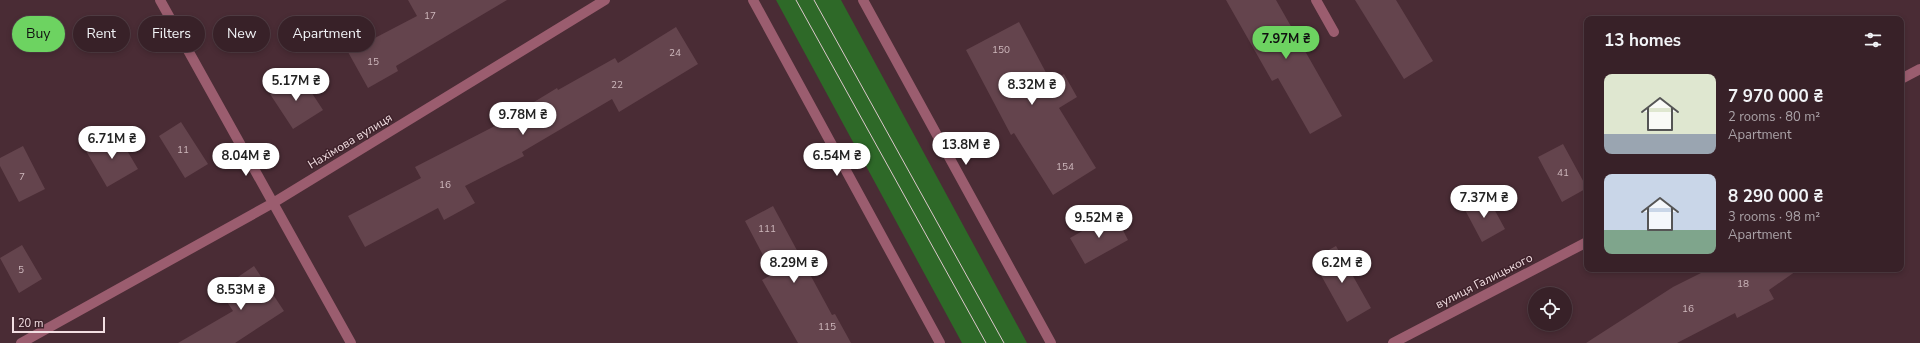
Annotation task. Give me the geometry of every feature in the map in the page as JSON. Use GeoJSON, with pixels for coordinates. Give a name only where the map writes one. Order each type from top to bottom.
{"type":"FeatureCollection","features":[{"type":"Feature","properties":{"kind":"street"},"geometry":{"type":"LineString","coordinates":[[160,0],[351,343]]}},
{"type":"Feature","properties":{"kind":"street","name":"Нахімова вулиця"},"geometry":{"type":"LineString","coordinates":[[21,343],[273,203],[605,0]]}},
{"type":"Feature","properties":{"kind":"street"},"geometry":{"type":"LineString","coordinates":[[753,0],[940,343]]}},
{"type":"Feature","properties":{"kind":"street"},"geometry":{"type":"LineString","coordinates":[[863,0],[1050,343]]}},
{"type":"Feature","properties":{"kind":"street"},"geometry":{"type":"LineString","coordinates":[[1316,0],[1334,32]]}},
{"type":"Feature","properties":{"kind":"street"},"geometry":{"type":"LineString","coordinates":[[1904,77],[1920,69]]}},
{"type":"Feature","properties":{"kind":"street","name":"вулиця Галицького"},"geometry":{"type":"LineString","coordinates":[[1393,343],[1584,244]]}},
{"type":"Feature","properties":{"kind":"green space"},"geometry":{"type":"Polygon","coordinates":[[[776,0],[841,0],[1027,343],[962,343],[776,0]]]}},
{"type":"Feature","properties":{"kind":"building"},"geometry":{"type":"Polygon","coordinates":[[[408,0],[507,0],[396,66],[398,71],[368,88],[348,52],[375,52],[375,38],[417,16],[408,0]]]}},
{"type":"Feature","properties":{"kind":"building"},"geometry":{"type":"Polygon","coordinates":[[[1226,0],[1276,0],[1342,116],[1310,134],[1278,78],[1272,81],[1226,0]]]}},
{"type":"Feature","properties":{"kind":"building"},"geometry":{"type":"Polygon","coordinates":[[[1355,0],[1396,0],[1433,61],[1404,79],[1355,0]]]}},
{"type":"Feature","properties":{"kind":"building"},"geometry":{"type":"Polygon","coordinates":[[[1019,22],[1051,82],[1064,74],[1077,97],[1059,108],[1096,168],[1053,195],[1014,133],[1011,135],[966,50],[1019,22]]]}},
{"type":"Feature","properties":{"kind":"building"},"geometry":{"type":"Polygon","coordinates":[[[676,27],[698,64],[619,112],[612,99],[522,152],[524,156],[465,186],[475,203],[444,220],[438,208],[365,247],[348,216],[421,178],[415,167],[536,105],[534,102],[557,88],[558,90],[615,58],[618,63],[676,27]]]}},
{"type":"Feature","properties":{"kind":"building"},"geometry":{"type":"Polygon","coordinates":[[[300,75],[323,110],[293,129],[270,94],[300,75]]]}},
{"type":"Feature","properties":{"kind":"building"},"geometry":{"type":"Polygon","coordinates":[[[181,122],[208,164],[185,178],[159,136],[181,122]]]}},
{"type":"Feature","properties":{"kind":"building"},"geometry":{"type":"Polygon","coordinates":[[[116,132],[138,169],[107,187],[86,151],[116,132]]]}},
{"type":"Feature","properties":{"kind":"building"},"geometry":{"type":"Polygon","coordinates":[[[1563,144],[1584,182],[1584,190],[1562,202],[1538,157],[1563,144]]]}},
{"type":"Feature","properties":{"kind":"building"},"geometry":{"type":"Polygon","coordinates":[[[23,146],[45,189],[19,202],[0,166],[0,158],[23,146]]]}},
{"type":"Feature","properties":{"kind":"building"},"geometry":{"type":"Polygon","coordinates":[[[1487,196],[1505,229],[1482,242],[1464,208],[1487,196]]]}},
{"type":"Feature","properties":{"kind":"building"},"geometry":{"type":"Polygon","coordinates":[[[773,206],[832,315],[835,314],[851,343],[798,343],[762,280],[773,274],[745,221],[773,206]]]}},
{"type":"Feature","properties":{"kind":"building"},"geometry":{"type":"Polygon","coordinates":[[[1114,213],[1128,240],[1085,264],[1070,238],[1114,213]]]}},
{"type":"Feature","properties":{"kind":"building"},"geometry":{"type":"Polygon","coordinates":[[[22,245],[42,279],[19,293],[0,258],[22,245]]]}},
{"type":"Feature","properties":{"kind":"building"},"geometry":{"type":"Polygon","coordinates":[[[1336,246],[1371,308],[1347,322],[1312,259],[1336,246]]]}},
{"type":"Feature","properties":{"kind":"building"},"geometry":{"type":"Polygon","coordinates":[[[254,266],[284,311],[235,343],[178,343],[233,311],[219,290],[254,266]]]}},
{"type":"Feature","properties":{"kind":"building"},"geometry":{"type":"Polygon","coordinates":[[[1703,272],[1795,272],[1769,290],[1774,299],[1737,318],[1735,313],[1677,343],[1586,343],[1673,287],[1703,272]]]}},
{"type":"Feature","properties":{"kind":"tram line"},"geometry":{"type":"LineString","coordinates":[[796,0],[986,343]]}},
{"type":"Feature","properties":{"kind":"tram line"},"geometry":{"type":"LineString","coordinates":[[814,0],[1004,343]]}}]}
